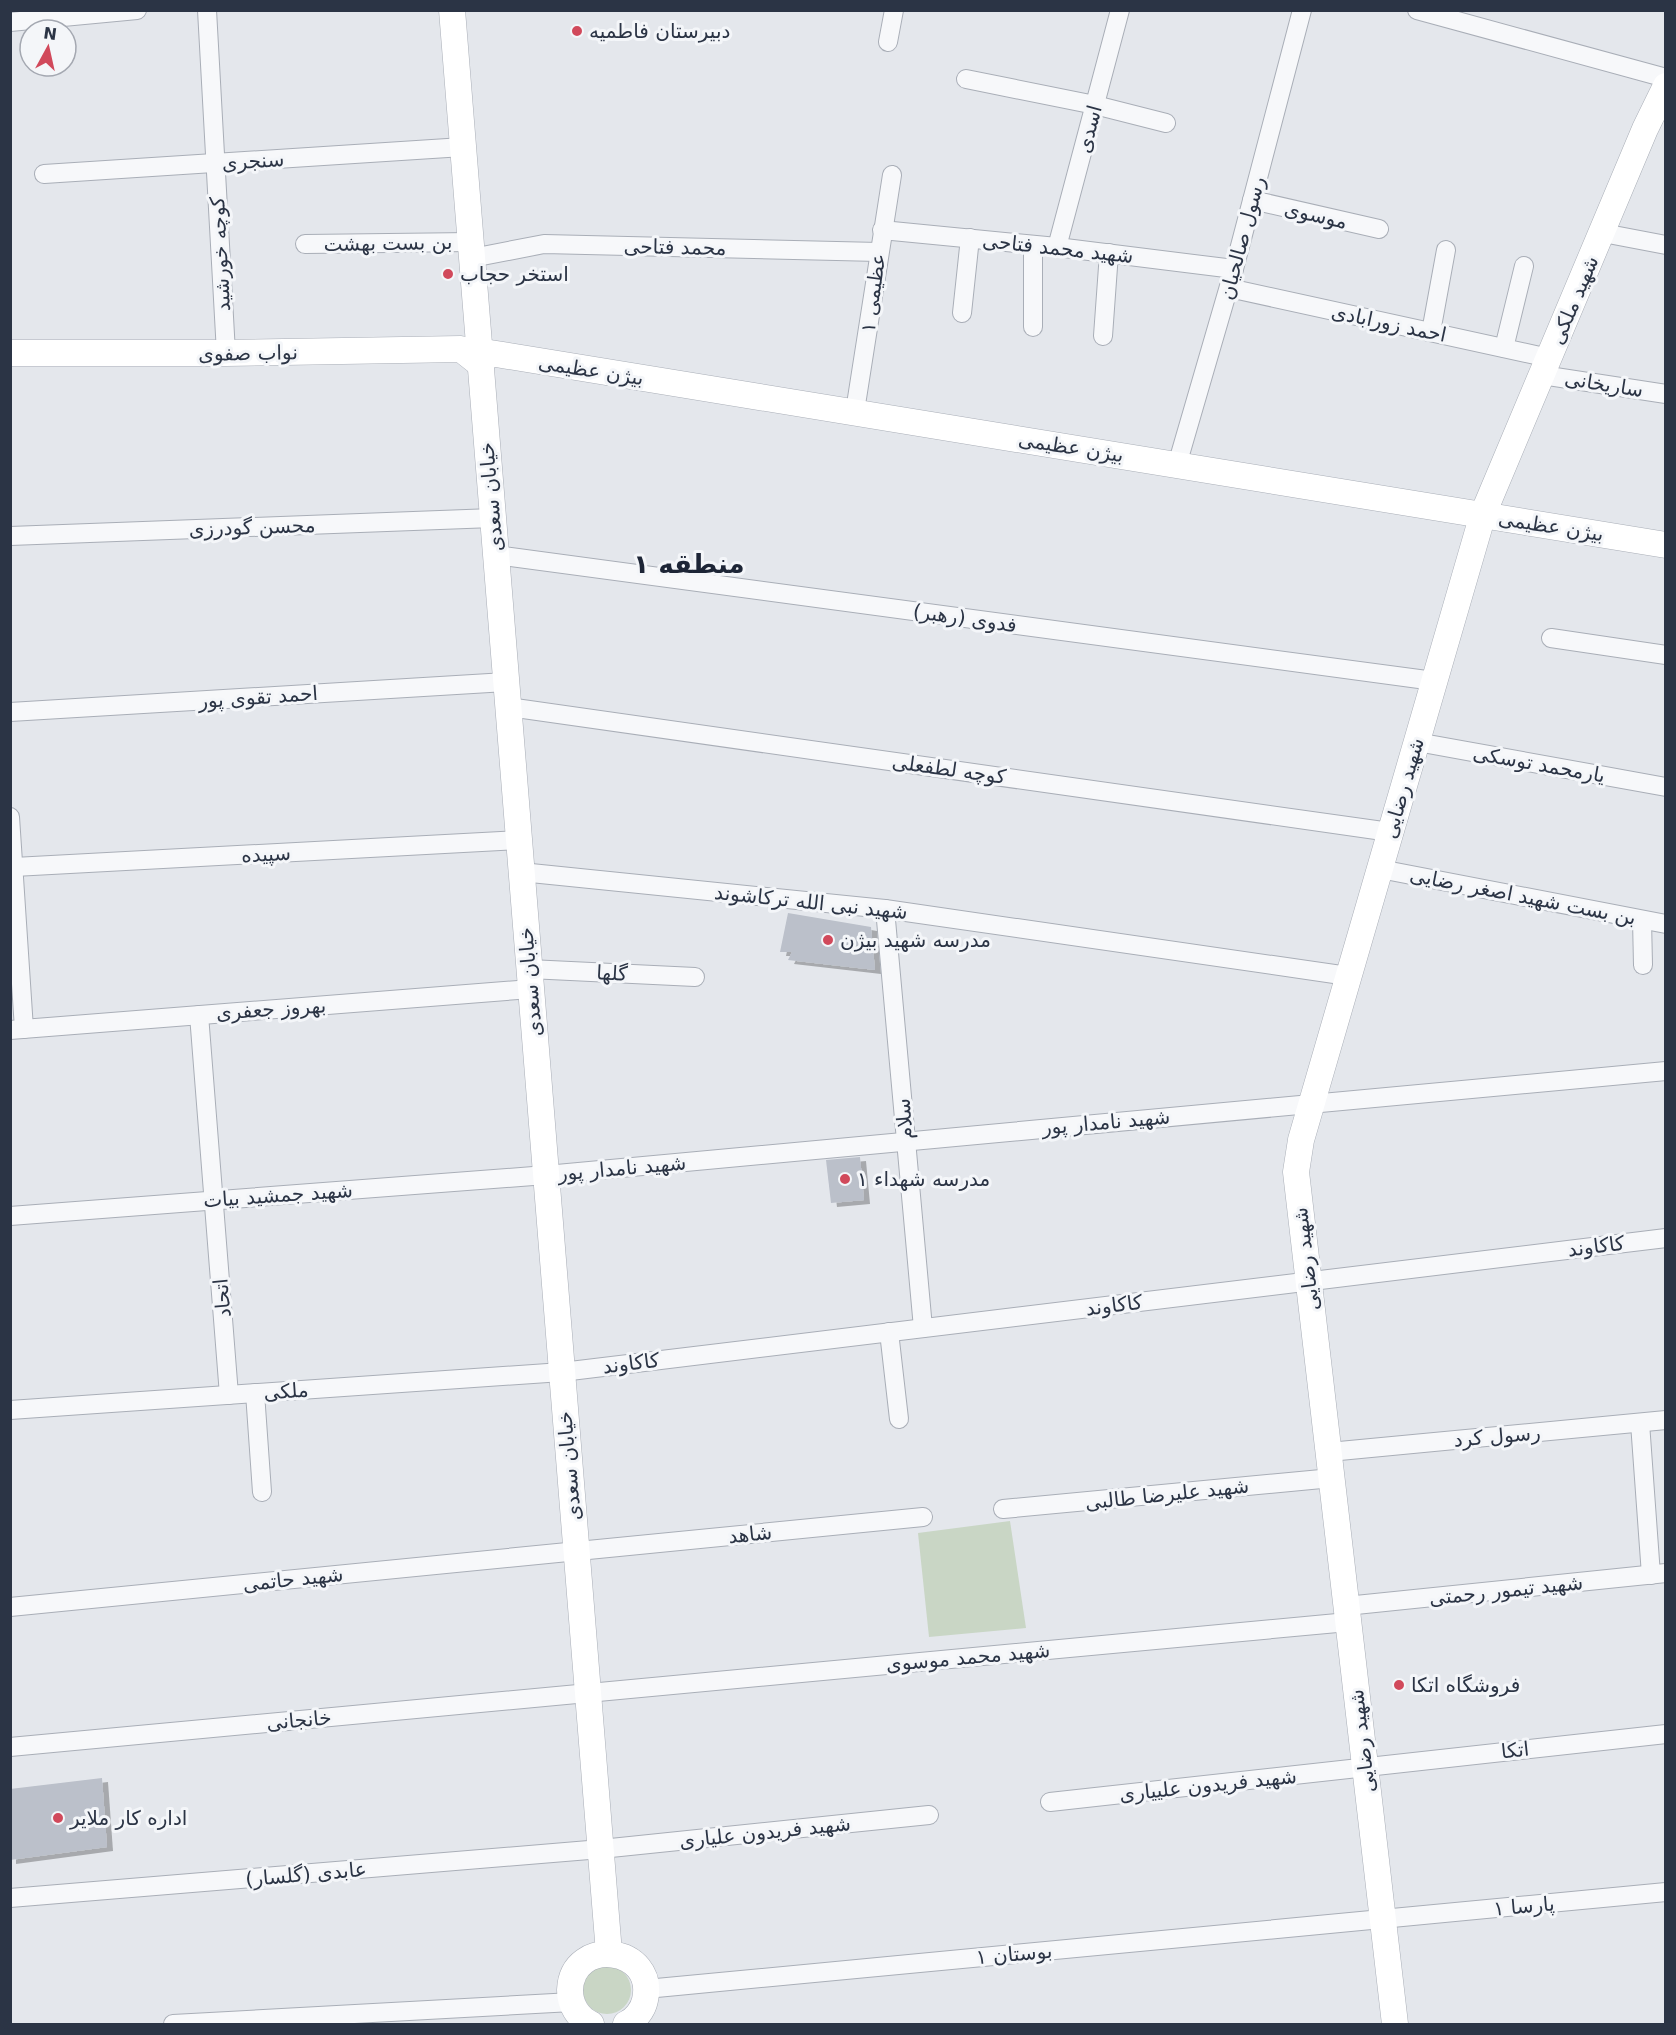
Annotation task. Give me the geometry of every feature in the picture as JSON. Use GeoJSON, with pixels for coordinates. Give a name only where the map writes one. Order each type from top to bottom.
{"type":"FeatureCollection","features":[{"type":"Feature","properties":{"kind":"main road","name":"خیابان سعدی"},"geometry":{"type":"LineString","coordinates":[[452,10],[609,1953]]}},
{"type":"Feature","properties":{"kind":"main road","name":"شهید ملکی"},"geometry":{"type":"LineString","coordinates":[[1483,514],[1665,86]]}},
{"type":"Feature","properties":{"kind":"main road","name":"نواب صفوی"},"geometry":{"type":"LineString","coordinates":[[10,353],[226,353],[461,349],[480,364]]}},
{"type":"Feature","properties":{"kind":"main road","name":"بیژن عظیمی"},"geometry":{"type":"LineString","coordinates":[[480,364],[490,353],[1665,544]]}},
{"type":"Feature","properties":{"kind":"main road","name":"شهید رضایی"},"geometry":{"type":"LineString","coordinates":[[1395,2025],[1296,1172],[1301,1140],[1311,1103],[1483,514]]}},
{"type":"Feature","properties":{"kind":"main road"},"geometry":{"type":"LineString","coordinates":[[591,2025],[576,2013],[570,1990],[572,1979],[586,1960],[609,1953],[620,1955],[638,1968],[644,1978],[645,2001],[639,2013],[626,2025]]}},
{"type":"Feature","properties":{"kind":"street"},"geometry":{"type":"LineString","coordinates":[[10,22],[137,10]]}},
{"type":"Feature","properties":{"kind":"street","name":"کوچه خورشید"},"geometry":{"type":"LineString","coordinates":[[207,10],[226,353]]}},
{"type":"Feature","properties":{"kind":"street"},"geometry":{"type":"LineString","coordinates":[[888,42],[894,10]]}},
{"type":"Feature","properties":{"kind":"street","name":"اسدی"},"geometry":{"type":"LineString","coordinates":[[1057,247],[1120,10]]}},
{"type":"Feature","properties":{"kind":"street","name":"رسول صالحیان"},"geometry":{"type":"LineString","coordinates":[[1177,465],[1229,288],[1302,10]]}},
{"type":"Feature","properties":{"kind":"street"},"geometry":{"type":"LineString","coordinates":[[1417,10],[1665,78]]}},
{"type":"Feature","properties":{"kind":"street"},"geometry":{"type":"LineString","coordinates":[[966,79],[1095,105],[1166,123]]}},
{"type":"Feature","properties":{"kind":"street","name":"سنجری"},"geometry":{"type":"LineString","coordinates":[[44,174],[463,147]]}},
{"type":"Feature","properties":{"kind":"street","name":"عظیمی ۱"},"geometry":{"type":"LineString","coordinates":[[855,411],[892,175]]}},
{"type":"Feature","properties":{"kind":"street","name":"موسوی"},"geometry":{"type":"LineString","coordinates":[[1252,200],[1379,229]]}},
{"type":"Feature","properties":{"kind":"street","name":"شهید محمد فتاحی"},"geometry":{"type":"LineString","coordinates":[[882,230],[1057,247],[1234,269]]}},
{"type":"Feature","properties":{"kind":"street"},"geometry":{"type":"LineString","coordinates":[[1603,233],[1665,245]]}},
{"type":"Feature","properties":{"kind":"street"},"geometry":{"type":"LineString","coordinates":[[962,313],[970,238]]}},
{"type":"Feature","properties":{"kind":"street","name":"بن بست بهشت"},"geometry":{"type":"LineString","coordinates":[[305,244],[471,250]]}},
{"type":"Feature","properties":{"kind":"street","name":"محمد فتاحی"},"geometry":{"type":"LineString","coordinates":[[471,250],[544,244],[879,252]]}},
{"type":"Feature","properties":{"kind":"street"},"geometry":{"type":"LineString","coordinates":[[1033,245],[1033,327]]}},
{"type":"Feature","properties":{"kind":"street"},"geometry":{"type":"LineString","coordinates":[[1431,332],[1446,250]]}},
{"type":"Feature","properties":{"kind":"street"},"geometry":{"type":"LineString","coordinates":[[1103,336],[1109,254]]}},
{"type":"Feature","properties":{"kind":"street"},"geometry":{"type":"LineString","coordinates":[[1504,348],[1524,266]]}},
{"type":"Feature","properties":{"kind":"street","name":"احمد زورابادی"},"geometry":{"type":"LineString","coordinates":[[1229,288],[1504,348],[1545,367]]}},
{"type":"Feature","properties":{"kind":"street","name":"ساریخانی"},"geometry":{"type":"LineString","coordinates":[[1545,367],[1665,394]]}},
{"type":"Feature","properties":{"kind":"street","name":"محسن گودرزی"},"geometry":{"type":"LineString","coordinates":[[10,536],[493,518]]}},
{"type":"Feature","properties":{"kind":"street","name":"فدوی (رهبر)"},"geometry":{"type":"LineString","coordinates":[[496,555],[1434,681]]}},
{"type":"Feature","properties":{"kind":"street"},"geometry":{"type":"LineString","coordinates":[[1551,638],[1665,655]]}},
{"type":"Feature","properties":{"kind":"street","name":"احمد تقوی پور"},"geometry":{"type":"LineString","coordinates":[[10,712],[506,682]]}},
{"type":"Feature","properties":{"kind":"street","name":"کوچه لطفعلی"},"geometry":{"type":"LineString","coordinates":[[508,707],[1390,832]]}},
{"type":"Feature","properties":{"kind":"street","name":"یارمحمد توسکی"},"geometry":{"type":"LineString","coordinates":[[1417,742],[1664,781]]}},
{"type":"Feature","properties":{"kind":"street"},"geometry":{"type":"LineString","coordinates":[[11,826],[17,1029]]}},
{"type":"Feature","properties":{"kind":"street","name":"سپیده"},"geometry":{"type":"LineString","coordinates":[[14,867],[519,840]]}},
{"type":"Feature","properties":{"kind":"street","name":"بن بست شهید اصغر رضایی"},"geometry":{"type":"LineString","coordinates":[[1380,868],[1665,924]]}},
{"type":"Feature","properties":{"kind":"street","name":"شهید نبی الله ترکاشوند"},"geometry":{"type":"LineString","coordinates":[[521,872],[885,909],[1348,976]]}},
{"type":"Feature","properties":{"kind":"street","name":"سلام"},"geometry":{"type":"LineString","coordinates":[[885,909],[923,1328]]}},
{"type":"Feature","properties":{"kind":"street"},"geometry":{"type":"LineString","coordinates":[[1642,920],[1644,964]]}},
{"type":"Feature","properties":{"kind":"street","name":"گلها"},"geometry":{"type":"LineString","coordinates":[[530,979],[695,977]]}},
{"type":"Feature","properties":{"kind":"street","name":"بهروز جعفری"},"geometry":{"type":"LineString","coordinates":[[17,1029],[199,1015],[530,979]]}},
{"type":"Feature","properties":{"kind":"street","name":"اتحاد"},"geometry":{"type":"LineString","coordinates":[[199,1015],[229,1395]]}},
{"type":"Feature","properties":{"kind":"street","name":"شهید نامدار پور"},"geometry":{"type":"LineString","coordinates":[[546,1175],[1665,1071]]}},
{"type":"Feature","properties":{"kind":"street","name":"شهید جمشید بیات"},"geometry":{"type":"LineString","coordinates":[[10,1216],[546,1175]]}},
{"type":"Feature","properties":{"kind":"street","name":"کاکاوند"},"geometry":{"type":"LineString","coordinates":[[562,1372],[1665,1238]]}},
{"type":"Feature","properties":{"kind":"street"},"geometry":{"type":"LineString","coordinates":[[890,1332],[899,1419]]}},
{"type":"Feature","properties":{"kind":"street","name":"ملکی"},"geometry":{"type":"LineString","coordinates":[[10,1410],[562,1372]]}},
{"type":"Feature","properties":{"kind":"street"},"geometry":{"type":"LineString","coordinates":[[255,1393],[262,1492]]}},
{"type":"Feature","properties":{"kind":"street","name":"رسول کرد"},"geometry":{"type":"LineString","coordinates":[[1329,1452],[1665,1420]]}},
{"type":"Feature","properties":{"kind":"street"},"geometry":{"type":"LineString","coordinates":[[1640,1423],[1658,1574]]}},
{"type":"Feature","properties":{"kind":"street","name":"شهید علیرضا طالبی"},"geometry":{"type":"LineString","coordinates":[[1003,1509],[1332,1478]]}},
{"type":"Feature","properties":{"kind":"street","name":"شاهد"},"geometry":{"type":"LineString","coordinates":[[576,1551],[923,1517]]}},
{"type":"Feature","properties":{"kind":"street","name":"شهید حاتمی"},"geometry":{"type":"LineString","coordinates":[[10,1607],[576,1551]]}},
{"type":"Feature","properties":{"kind":"street","name":"شهید تیمور رحمتی"},"geometry":{"type":"LineString","coordinates":[[1347,1614],[1658,1574]]}},
{"type":"Feature","properties":{"kind":"street","name":"شهید محمد موسوی"},"geometry":{"type":"LineString","coordinates":[[588,1693],[1347,1614]]}},
{"type":"Feature","properties":{"kind":"street","name":"خانجانی"},"geometry":{"type":"LineString","coordinates":[[10,1747],[588,1693]]}},
{"type":"Feature","properties":{"kind":"street","name":"اتکا"},"geometry":{"type":"LineString","coordinates":[[1365,1767],[1665,1734]]}},
{"type":"Feature","properties":{"kind":"street","name":"شهید فریدون علییاری"},"geometry":{"type":"LineString","coordinates":[[1050,1802],[1365,1767]]}},
{"type":"Feature","properties":{"kind":"street","name":"شهید فریدون علیاری"},"geometry":{"type":"LineString","coordinates":[[600,1849],[929,1815]]}},
{"type":"Feature","properties":{"kind":"street","name":"عابدی (گلسار)"},"geometry":{"type":"LineString","coordinates":[[10,1898],[600,1849]]}},
{"type":"Feature","properties":{"kind":"street","name":"پارسا ۱"},"geometry":{"type":"LineString","coordinates":[[1383,1919],[1665,1892]]}},
{"type":"Feature","properties":{"kind":"street","name":"بوستان ۱"},"geometry":{"type":"LineString","coordinates":[[646,1989],[1383,1919]]}},
{"type":"Feature","properties":{"kind":"street"},"geometry":{"type":"LineString","coordinates":[[173,2025],[572,2002]]}},
{"type":"Feature","properties":{"kind":"green space"},"geometry":{"type":"Polygon","coordinates":[[[1010,1521],[1026,1628],[929,1637],[918,1533],[1010,1521]]]}},
{"type":"Feature","properties":{"kind":"green space"},"geometry":{"type":"Polygon","coordinates":[[[602,1966],[612,1966],[624,1973],[631,1985],[631,1995],[624,2007],[612,2014],[602,2014],[587,2003],[583,1995],[583,1985],[594,1970],[602,1966]]]}},
{"type":"Feature","properties":{"kind":"building","name":"مدرسه شهید بیژن"},"geometry":{"type":"Polygon","coordinates":[[[788,913],[871,927],[875,970],[788,960],[792,952],[780,952],[788,913]]]}},
{"type":"Feature","properties":{"kind":"building","name":"مدرسه شهداء ۱"},"geometry":{"type":"Polygon","coordinates":[[[860,1157],[864,1200],[831,1203],[826,1160],[860,1157]]]}},
{"type":"Feature","properties":{"kind":"building","name":"اداره کار ملایر"},"geometry":{"type":"Polygon","coordinates":[[[102,1778],[107,1847],[10,1860],[10,1789],[102,1778]]]}},
{"type":"Feature","properties":{"kind":"place","name":"دبیرستان فاطمیه"},"geometry":{"type":"Point","coordinates":[577,31]}},
{"type":"Feature","properties":{"kind":"place","name":"استخر حجاب"},"geometry":{"type":"Point","coordinates":[448,274]}},
{"type":"Feature","properties":{"kind":"place","name":"مدرسه شهید بیژن"},"geometry":{"type":"Point","coordinates":[828,940]}},
{"type":"Feature","properties":{"kind":"place","name":"مدرسه شهداء ۱"},"geometry":{"type":"Point","coordinates":[845,1179]}},
{"type":"Feature","properties":{"kind":"place","name":"فروشگاه اتکا"},"geometry":{"type":"Point","coordinates":[1399,1685]}},
{"type":"Feature","properties":{"kind":"place","name":"اداره کار ملایر"},"geometry":{"type":"Point","coordinates":[58,1818]}},
{"type":"Feature","properties":{"kind":"district","name":"منطقه ۱"},"geometry":{"type":"Point","coordinates":[689,564]}}]}
